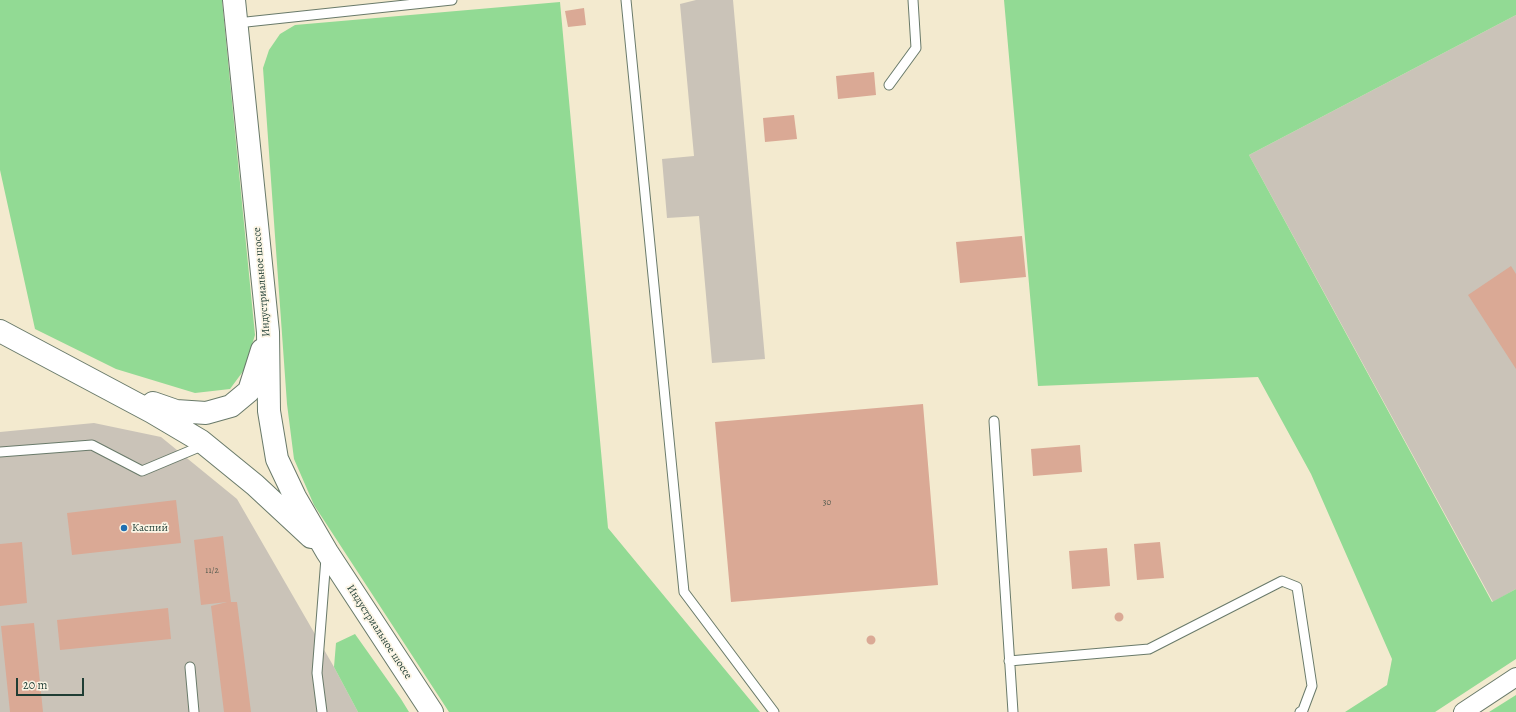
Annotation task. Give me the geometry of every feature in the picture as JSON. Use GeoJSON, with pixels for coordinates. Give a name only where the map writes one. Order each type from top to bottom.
{"type":"FeatureCollection","features":[{"type":"Feature","properties":{"kind":"main road","name":"Индустриальное шоссе"},"geometry":{"type":"LineString","coordinates":[[234,0],[268,332],[269,411],[277,459],[295,497],[327,552],[432,712]]}},
{"type":"Feature","properties":{"kind":"main road","name":"Индустриальное шоссе"},"geometry":{"type":"LineString","coordinates":[[0,331],[158,416],[206,444],[255,485],[327,552]]}},
{"type":"Feature","properties":{"kind":"main road"},"geometry":{"type":"LineString","coordinates":[[104,387],[176,411],[206,413],[231,406],[249,391],[268,332]]}},
{"type":"Feature","properties":{"kind":"street"},"geometry":{"type":"LineString","coordinates":[[1463,712],[1516,677]]}},
{"type":"Feature","properties":{"kind":"lane"},"geometry":{"type":"LineString","coordinates":[[237,23],[452,0]]}},
{"type":"Feature","properties":{"kind":"lane"},"geometry":{"type":"LineString","coordinates":[[626,0],[684,592],[774,712]]}},
{"type":"Feature","properties":{"kind":"lane"},"geometry":{"type":"LineString","coordinates":[[889,85],[916,48],[913,0]]}},
{"type":"Feature","properties":{"kind":"lane"},"geometry":{"type":"LineString","coordinates":[[994,421],[1012,712]]}},
{"type":"Feature","properties":{"kind":"lane"},"geometry":{"type":"LineString","coordinates":[[0,452],[92,445],[142,471],[206,444]]}},
{"type":"Feature","properties":{"kind":"lane"},"geometry":{"type":"LineString","coordinates":[[322,712],[316,673],[327,552]]}},
{"type":"Feature","properties":{"kind":"lane"},"geometry":{"type":"LineString","coordinates":[[1009,661],[1149,649],[1282,581],[1297,587],[1312,686],[1300,712]]}},
{"type":"Feature","properties":{"kind":"lane"},"geometry":{"type":"LineString","coordinates":[[190,667],[194,712]]}},
{"type":"Feature","properties":{"kind":"shaded area"},"geometry":{"type":"Polygon","coordinates":[[[696,0],[733,0],[765,359],[712,363],[699,216],[667,218],[662,159],[694,156],[680,4],[696,0]]]}},
{"type":"Feature","properties":{"kind":"shaded area"},"geometry":{"type":"Polygon","coordinates":[[[1516,15],[1516,589],[1493,602],[1249,155],[1516,15]]]}},
{"type":"Feature","properties":{"kind":"shaded area"},"geometry":{"type":"Polygon","coordinates":[[[94,423],[161,437],[237,499],[334,667],[358,712],[0,712],[0,432],[94,423]]]}},
{"type":"Feature","properties":{"kind":"green space"},"geometry":{"type":"Polygon","coordinates":[[[0,0],[222,0],[255,335],[244,370],[230,389],[195,393],[116,369],[35,329],[0,170],[0,0]]]}},
{"type":"Feature","properties":{"kind":"green space"},"geometry":{"type":"Polygon","coordinates":[[[1004,0],[1516,0],[1516,15],[1249,155],[1492,602],[1516,589],[1516,659],[1435,712],[1345,712],[1387,685],[1392,659],[1311,474],[1258,377],[1038,386],[1004,0]]]}},
{"type":"Feature","properties":{"kind":"green space"},"geometry":{"type":"Polygon","coordinates":[[[560,2],[608,528],[760,712],[449,712],[314,505],[294,459],[287,404],[263,68],[269,50],[280,34],[295,25],[560,2]]]}},
{"type":"Feature","properties":{"kind":"green space"},"geometry":{"type":"Polygon","coordinates":[[[355,634],[409,712],[358,712],[334,667],[336,643],[355,634]]]}},
{"type":"Feature","properties":{"kind":"green space"},"geometry":{"type":"Polygon","coordinates":[[[1516,695],[1516,712],[1489,712],[1516,695]]]}},
{"type":"Feature","properties":{"kind":"building"},"geometry":{"type":"Polygon","coordinates":[[[584,8],[586,25],[568,27],[565,11],[584,8]]]}},
{"type":"Feature","properties":{"kind":"building"},"geometry":{"type":"Polygon","coordinates":[[[874,72],[876,95],[838,99],[836,76],[874,72]]]}},
{"type":"Feature","properties":{"kind":"building"},"geometry":{"type":"Polygon","coordinates":[[[794,115],[797,139],[765,142],[763,118],[794,115]]]}},
{"type":"Feature","properties":{"kind":"building"},"geometry":{"type":"Polygon","coordinates":[[[1022,236],[1026,277],[960,283],[956,242],[1022,236]]]}},
{"type":"Feature","properties":{"kind":"building"},"geometry":{"type":"Polygon","coordinates":[[[1511,266],[1516,274],[1516,369],[1468,295],[1511,266]]]}},
{"type":"Feature","properties":{"kind":"building"},"geometry":{"type":"Polygon","coordinates":[[[923,404],[938,585],[731,602],[715,422],[923,404]]]}},
{"type":"Feature","properties":{"kind":"building"},"geometry":{"type":"Polygon","coordinates":[[[1080,445],[1082,472],[1033,476],[1031,449],[1080,445]]]}},
{"type":"Feature","properties":{"kind":"building","name":"Каспий"},"geometry":{"type":"Polygon","coordinates":[[[176,500],[181,543],[72,555],[67,513],[176,500]]]}},
{"type":"Feature","properties":{"kind":"building"},"geometry":{"type":"Polygon","coordinates":[[[223,536],[231,602],[237,602],[251,712],[224,712],[211,606],[227,602],[201,605],[194,540],[223,536]]]}},
{"type":"Feature","properties":{"kind":"building"},"geometry":{"type":"Polygon","coordinates":[[[22,542],[27,603],[0,606],[0,544],[22,542]]]}},
{"type":"Feature","properties":{"kind":"building"},"geometry":{"type":"Polygon","coordinates":[[[1160,542],[1164,578],[1137,580],[1134,544],[1160,542]]]}},
{"type":"Feature","properties":{"kind":"building"},"geometry":{"type":"Polygon","coordinates":[[[1107,548],[1110,586],[1072,589],[1069,551],[1107,548]]]}},
{"type":"Feature","properties":{"kind":"building"},"geometry":{"type":"Polygon","coordinates":[[[168,608],[171,639],[60,650],[57,620],[168,608]]]}},
{"type":"Feature","properties":{"kind":"building"},"geometry":{"type":"Polygon","coordinates":[[[1117,613],[1121,613],[1123,617],[1121,621],[1117,621],[1115,619],[1115,615],[1117,613]]]}},
{"type":"Feature","properties":{"kind":"building"},"geometry":{"type":"Polygon","coordinates":[[[34,623],[43,712],[10,712],[1,626],[34,623]]]}},
{"type":"Feature","properties":{"kind":"building"},"geometry":{"type":"Polygon","coordinates":[[[869,636],[873,636],[875,640],[873,644],[869,644],[867,642],[867,638],[869,636]]]}},
{"type":"Feature","properties":{"kind":"place","name":"Каспий"},"geometry":{"type":"Point","coordinates":[124,528]}}]}
